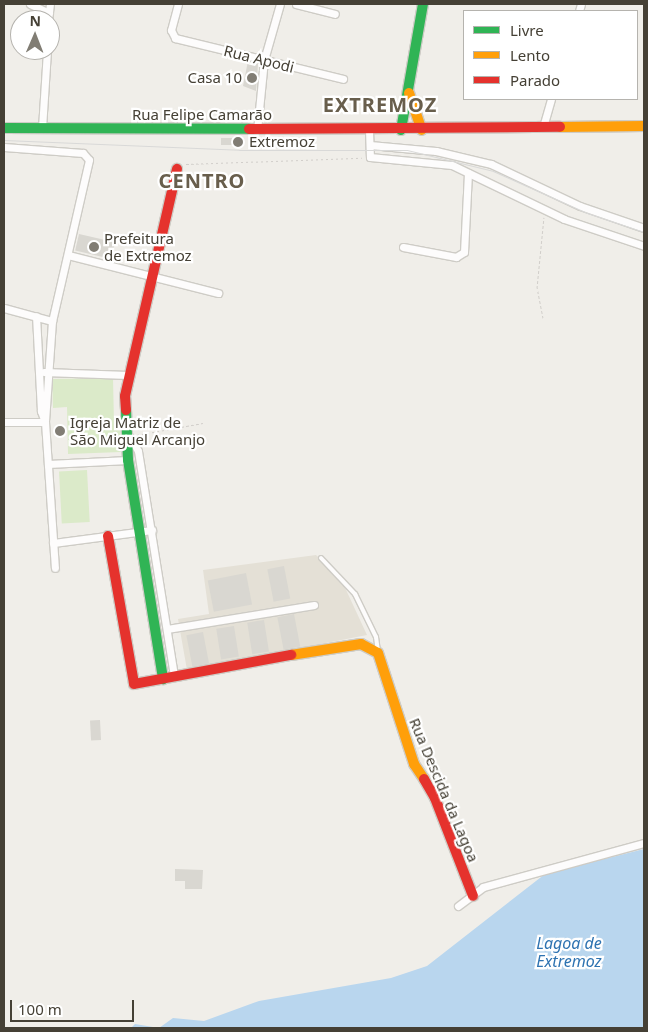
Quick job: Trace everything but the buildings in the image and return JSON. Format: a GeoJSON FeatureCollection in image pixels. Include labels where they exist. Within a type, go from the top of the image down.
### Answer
{"type":"FeatureCollection","features":[{"type":"Feature","properties":{"kind":"street","name":"Rua Apodi"},"geometry":{"type":"LineString","coordinates":[[178,4],[171,30],[175,38],[343,79]]}},
{"type":"Feature","properties":{"kind":"street"},"geometry":{"type":"LineString","coordinates":[[257,130],[264,60],[280,4]]}},
{"type":"Feature","properties":{"kind":"street"},"geometry":{"type":"LineString","coordinates":[[296,4],[335,14]]}},
{"type":"Feature","properties":{"kind":"street"},"geometry":{"type":"LineString","coordinates":[[401,130],[409,93],[423,4]]}},
{"type":"Feature","properties":{"kind":"street"},"geometry":{"type":"LineString","coordinates":[[42,128],[46,60]]}},
{"type":"Feature","properties":{"kind":"street"},"geometry":{"type":"LineString","coordinates":[[409,93],[422,130]]}},
{"type":"Feature","properties":{"kind":"street"},"geometry":{"type":"LineString","coordinates":[[543,126],[552,100]]}},
{"type":"Feature","properties":{"kind":"street","name":"Rua Felipe Camarão"},"geometry":{"type":"LineString","coordinates":[[4,128],[422,130],[543,126],[644,126]]}},
{"type":"Feature","properties":{"kind":"street"},"geometry":{"type":"LineString","coordinates":[[369,130],[370,157],[437,161],[468,173],[584,227],[644,246]]}},
{"type":"Feature","properties":{"kind":"street"},"geometry":{"type":"LineString","coordinates":[[370,145],[436,151],[491,164],[580,206],[644,228]]}},
{"type":"Feature","properties":{"kind":"street"},"geometry":{"type":"LineString","coordinates":[[4,147],[83,154],[89,160],[89,169],[52,321],[45,422],[55,568]]}},
{"type":"Feature","properties":{"kind":"street"},"geometry":{"type":"LineString","coordinates":[[163,679],[128,460],[129,436],[125,409],[128,375],[177,169]]}},
{"type":"Feature","properties":{"kind":"street"},"geometry":{"type":"LineString","coordinates":[[403,247],[456,256],[464,252],[468,173]]}},
{"type":"Feature","properties":{"kind":"street"},"geometry":{"type":"LineString","coordinates":[[68,255],[218,292]]}},
{"type":"Feature","properties":{"kind":"street"},"geometry":{"type":"LineString","coordinates":[[4,308],[52,321]]}},
{"type":"Feature","properties":{"kind":"street"},"geometry":{"type":"LineString","coordinates":[[36,316],[40,411],[45,422]]}},
{"type":"Feature","properties":{"kind":"street"},"geometry":{"type":"LineString","coordinates":[[39,372],[128,375]]}},
{"type":"Feature","properties":{"kind":"street"},"geometry":{"type":"LineString","coordinates":[[4,422],[45,422]]}},
{"type":"Feature","properties":{"kind":"street"},"geometry":{"type":"LineString","coordinates":[[129,436],[138,451],[174,677]]}},
{"type":"Feature","properties":{"kind":"street"},"geometry":{"type":"LineString","coordinates":[[48,464],[128,460]]}},
{"type":"Feature","properties":{"kind":"street"},"geometry":{"type":"LineString","coordinates":[[53,543],[152,530]]}},
{"type":"Feature","properties":{"kind":"street"},"geometry":{"type":"LineString","coordinates":[[108,536],[130,679],[136,685],[347,645],[361,644],[378,653]]}},
{"type":"Feature","properties":{"kind":"street"},"geometry":{"type":"LineString","coordinates":[[167,629],[314,605]]}},
{"type":"Feature","properties":{"kind":"street","name":"Rua Descida da Lagoa"},"geometry":{"type":"LineString","coordinates":[[378,653],[414,764],[435,798],[473,896]]}},
{"type":"Feature","properties":{"kind":"street"},"geometry":{"type":"LineString","coordinates":[[458,906],[483,887],[644,843]]}},
{"type":"Feature","properties":{"kind":"lane"},"geometry":{"type":"LineString","coordinates":[[321,558],[355,594],[376,637],[378,653]]}},
{"type":"Feature","properties":{"kind":"path"},"geometry":{"type":"LineString","coordinates":[[177,169],[182,164],[370,157]]}},
{"type":"Feature","properties":{"kind":"path"},"geometry":{"type":"LineString","coordinates":[[542,318],[537,288],[545,209]]}},
{"type":"Feature","properties":{"kind":"path"},"geometry":{"type":"LineString","coordinates":[[129,436],[203,422]]}},
{"type":"Feature","properties":{"kind":"shaded area"},"geometry":{"type":"Polygon","coordinates":[[[316,555],[341,579],[367,635],[187,670],[178,619],[209,614],[203,570],[316,555]]]}},
{"type":"Feature","properties":{"kind":"green space"},"geometry":{"type":"Polygon","coordinates":[[[113,378],[114,423],[120,423],[121,452],[68,454],[67,407],[53,408],[52,379],[113,378]]]}},
{"type":"Feature","properties":{"kind":"green space"},"geometry":{"type":"Polygon","coordinates":[[[87,470],[90,522],[62,523],[59,471],[87,470]]]}},
{"type":"Feature","properties":{"kind":"water","name":"Lagoa de Extremoz"},"geometry":{"type":"Polygon","coordinates":[[[644,849],[644,1028],[159,1028],[173,1018],[204,1021],[259,1001],[391,978],[427,966],[545,874],[644,849]]]}},
{"type":"Feature","properties":{"kind":"water"},"geometry":{"type":"Polygon","coordinates":[[[135,1024],[159,1028],[131,1028],[135,1024]]]}},
{"type":"Feature","properties":{"kind":"tram line"},"geometry":{"type":"LineString","coordinates":[[4,140],[239,150],[407,150],[493,171],[587,213],[644,232]]}},
{"type":"Feature","properties":{"kind":"traffic: fast"},"geometry":{"type":"LineString","coordinates":[[401,130],[423,4]]}},
{"type":"Feature","properties":{"kind":"traffic: fast"},"geometry":{"type":"LineString","coordinates":[[4,128],[249,129]]}},
{"type":"Feature","properties":{"kind":"traffic: fast"},"geometry":{"type":"LineString","coordinates":[[126,410],[128,460],[163,679]]}},
{"type":"Feature","properties":{"kind":"traffic: slow"},"geometry":{"type":"LineString","coordinates":[[409,93],[422,130]]}},
{"type":"Feature","properties":{"kind":"traffic: slow"},"geometry":{"type":"LineString","coordinates":[[560,127],[644,126]]}},
{"type":"Feature","properties":{"kind":"traffic: slow"},"geometry":{"type":"LineString","coordinates":[[291,655],[361,644],[378,653],[414,764],[424,779]]}},
{"type":"Feature","properties":{"kind":"traffic: jam"},"geometry":{"type":"LineString","coordinates":[[249,129],[560,127]]}},
{"type":"Feature","properties":{"kind":"traffic: jam"},"geometry":{"type":"LineString","coordinates":[[126,410],[125,396],[177,169]]}},
{"type":"Feature","properties":{"kind":"traffic: jam"},"geometry":{"type":"LineString","coordinates":[[108,536],[134,684],[291,655]]}},
{"type":"Feature","properties":{"kind":"traffic: jam"},"geometry":{"type":"LineString","coordinates":[[424,779],[435,798],[473,896]]}},
{"type":"Feature","properties":{"kind":"place","name":"Casa 10"},"geometry":{"type":"Point","coordinates":[252,78]}},
{"type":"Feature","properties":{"kind":"place","name":"Extremoz"},"geometry":{"type":"Point","coordinates":[238,142]}},
{"type":"Feature","properties":{"kind":"place","name":"Prefeitura de Extremoz"},"geometry":{"type":"Point","coordinates":[94,247]}},
{"type":"Feature","properties":{"kind":"place","name":"Igreja Matriz de São Miguel Arcanjo"},"geometry":{"type":"Point","coordinates":[60,431]}},
{"type":"Feature","properties":{"kind":"district","name":"EXTREMOZ"},"geometry":{"type":"Point","coordinates":[380,104]}},
{"type":"Feature","properties":{"kind":"district","name":"CENTRO"},"geometry":{"type":"Point","coordinates":[202,180]}}]}
